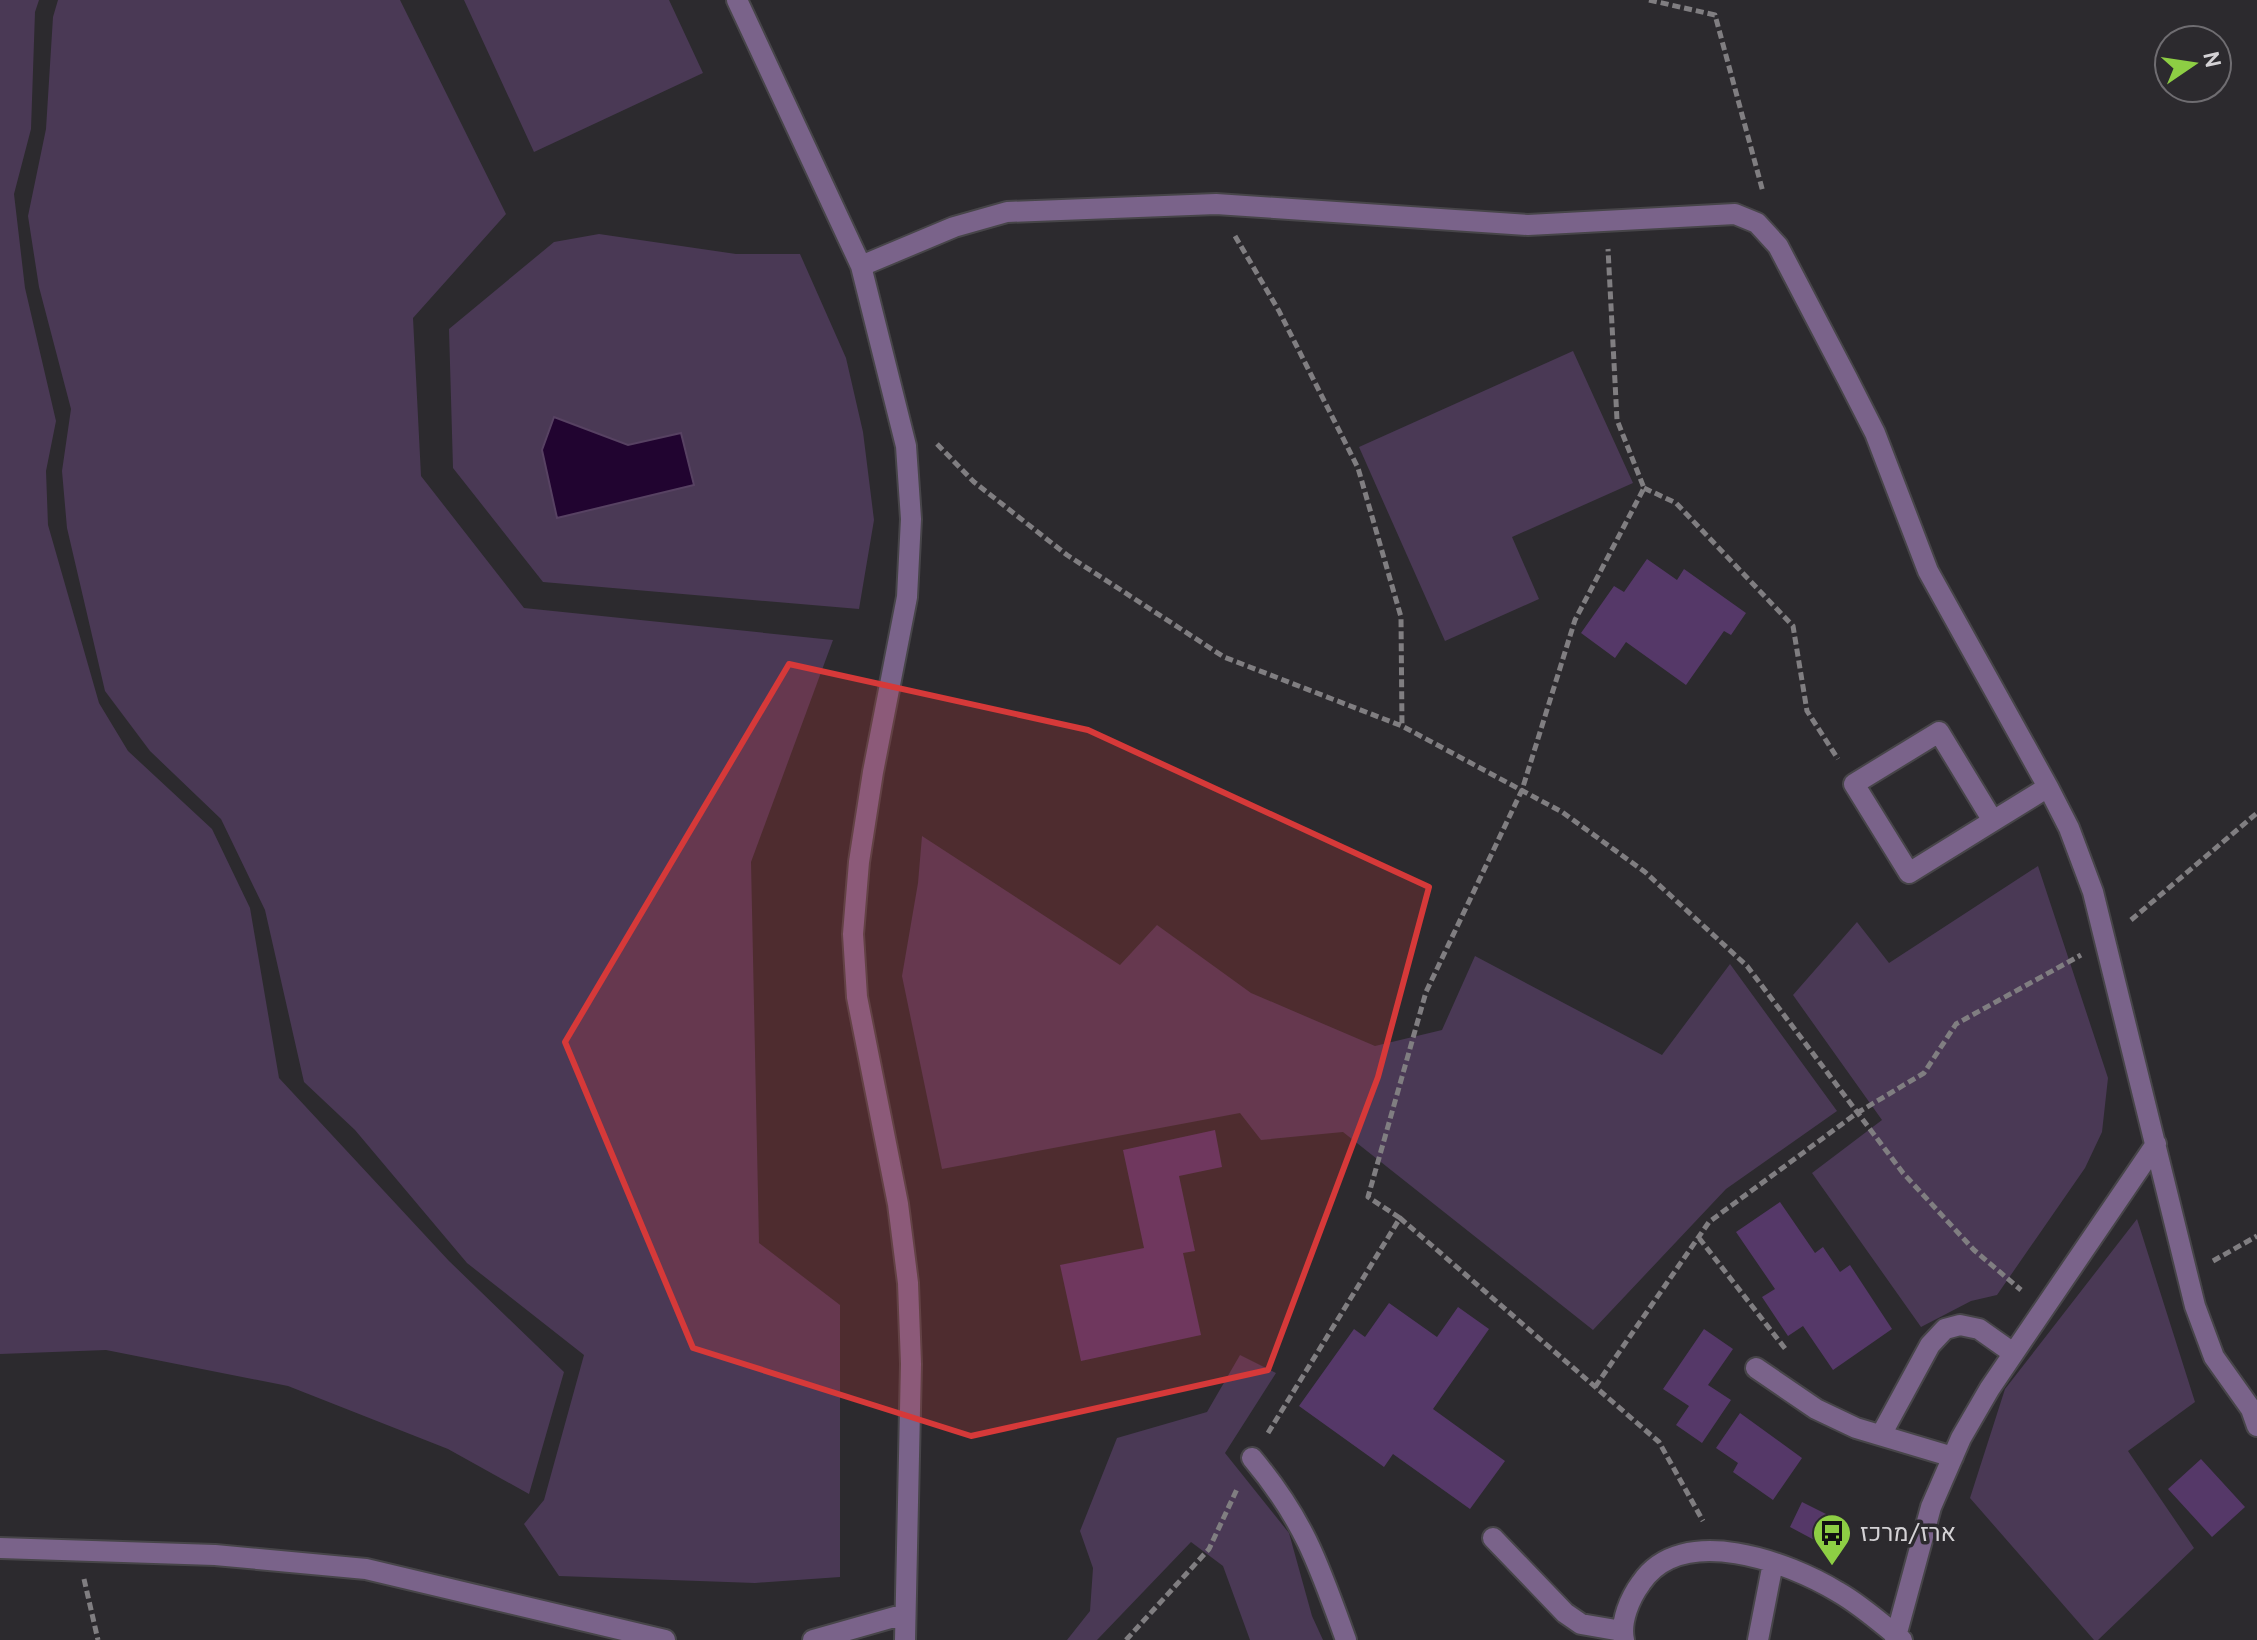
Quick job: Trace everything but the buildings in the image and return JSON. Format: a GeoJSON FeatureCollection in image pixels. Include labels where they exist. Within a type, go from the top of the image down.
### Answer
{"type":"FeatureCollection","features":[{"type":"Feature","properties":{"kind":"street"},"geometry":{"type":"LineString","coordinates":[[737,0],[861,266],[906,446],[911,519],[907,597],[871,787],[853,934],[857,997],[898,1204],[908,1283],[911,1364],[905,1640]]}},
{"type":"Feature","properties":{"kind":"street"},"geometry":{"type":"LineString","coordinates":[[861,266],[954,227],[1007,212],[1216,204],[1528,225],[1735,214],[1757,223],[1778,246],[1875,433],[1928,571],[2069,828],[2093,892],[2187,1276],[2214,1357],[2257,1426]]}},
{"type":"Feature","properties":{"kind":"street"},"geometry":{"type":"LineString","coordinates":[[1993,821],[1939,732],[1854,784],[1909,873],[2048,787]]}},
{"type":"Feature","properties":{"kind":"street"},"geometry":{"type":"LineString","coordinates":[[1493,1538],[1565,1613],[1581,1624],[1623,1635],[1632,1597],[1648,1572],[1678,1554],[1720,1552],[1753,1556],[1840,1593],[1898,1638],[1931,1507],[1953,1457],[1990,1388],[2156,1144]]}},
{"type":"Feature","properties":{"kind":"street"},"geometry":{"type":"LineString","coordinates":[[1881,1435],[1930,1345],[1945,1329],[1960,1325],[1979,1329],[2013,1353]]}},
{"type":"Feature","properties":{"kind":"street"},"geometry":{"type":"LineString","coordinates":[[1756,1368],[1816,1409],[1881,1435],[1953,1457]]}},
{"type":"Feature","properties":{"kind":"street"},"geometry":{"type":"LineString","coordinates":[[2234,1385],[2257,1398]]}},
{"type":"Feature","properties":{"kind":"street"},"geometry":{"type":"LineString","coordinates":[[1252,1458],[1281,1493],[1311,1544],[1346,1640]]}},
{"type":"Feature","properties":{"kind":"street"},"geometry":{"type":"LineString","coordinates":[[0,1548],[215,1555],[366,1569],[665,1640]]}},
{"type":"Feature","properties":{"kind":"street"},"geometry":{"type":"LineString","coordinates":[[1758,1640],[1773,1563]]}},
{"type":"Feature","properties":{"kind":"street"},"geometry":{"type":"LineString","coordinates":[[813,1640],[905,1614]]}},
{"type":"Feature","properties":{"kind":"path"},"geometry":{"type":"LineString","coordinates":[[1649,0],[1715,15],[1778,246]]}},
{"type":"Feature","properties":{"kind":"path"},"geometry":{"type":"LineString","coordinates":[[1216,204],[1279,311],[1358,468],[1401,617],[1402,726]]}},
{"type":"Feature","properties":{"kind":"path"},"geometry":{"type":"LineString","coordinates":[[1607,222],[1617,420],[1644,488],[1676,503],[1793,626],[1807,711],[1854,784]]}},
{"type":"Feature","properties":{"kind":"path"},"geometry":{"type":"LineString","coordinates":[[897,403],[974,482],[1067,555],[1211,649],[1224,657],[1402,726],[1562,812],[1645,872],[1747,966],[1903,1173],[1974,1250],[2043,1309]]}},
{"type":"Feature","properties":{"kind":"path"},"geometry":{"type":"LineString","coordinates":[[1644,488],[1575,620],[1522,790],[1426,992],[1368,1197],[1400,1218],[1659,1442],[1720,1552]]}},
{"type":"Feature","properties":{"kind":"path"},"geometry":{"type":"LineString","coordinates":[[1595,1387],[1709,1222],[1857,1113],[1924,1073],[1956,1024],[2105,941],[2257,813]]}},
{"type":"Feature","properties":{"kind":"path"},"geometry":{"type":"LineString","coordinates":[[1126,1640],[1209,1549],[1252,1458],[1400,1218]]}},
{"type":"Feature","properties":{"kind":"path"},"geometry":{"type":"LineString","coordinates":[[2187,1276],[2257,1236]]}},
{"type":"Feature","properties":{"kind":"path"},"geometry":{"type":"LineString","coordinates":[[1699,1238],[1795,1359]]}},
{"type":"Feature","properties":{"kind":"path"},"geometry":{"type":"LineString","coordinates":[[77,1550],[98,1640]]}},
{"type":"Feature","properties":{"kind":"highlighted area"},"geometry":{"type":"Polygon","coordinates":[[[789,664],[1088,730],[1429,887],[1378,1077],[1268,1370],[971,1436],[693,1348],[565,1042],[789,664]]]}},
{"type":"Feature","properties":{"kind":"shaded area"},"geometry":{"type":"Polygon","coordinates":[[[0,0],[39,0],[35,12],[31,129],[14,194],[25,288],[56,421],[46,471],[48,525],[99,703],[128,751],[212,829],[250,908],[279,1078],[449,1261],[564,1372],[529,1494],[448,1449],[288,1386],[106,1350],[0,1354],[0,0]]]}},
{"type":"Feature","properties":{"kind":"shaded area"},"geometry":{"type":"Polygon","coordinates":[[[58,0],[400,0],[506,214],[413,318],[421,476],[524,608],[833,640],[751,862],[759,1243],[840,1305],[840,1577],[755,1583],[559,1576],[524,1524],[544,1500],[584,1355],[467,1263],[355,1130],[304,1082],[265,910],[221,819],[150,751],[105,691],[67,528],[62,471],[71,409],[39,287],[28,216],[46,129],[53,17],[58,0]]]}},
{"type":"Feature","properties":{"kind":"shaded area"},"geometry":{"type":"Polygon","coordinates":[[[464,0],[669,0],[703,73],[534,152],[464,0]]]}},
{"type":"Feature","properties":{"kind":"shaded area"},"geometry":{"type":"Polygon","coordinates":[[[599,234],[736,254],[800,254],[846,358],[863,432],[874,520],[859,609],[543,582],[453,468],[449,329],[554,242],[599,234]]]}},
{"type":"Feature","properties":{"kind":"shaded area"},"geometry":{"type":"Polygon","coordinates":[[[1573,351],[1633,483],[1512,537],[1539,599],[1445,641],[1359,447],[1573,351]]]}},
{"type":"Feature","properties":{"kind":"shaded area"},"geometry":{"type":"Polygon","coordinates":[[[554,417],[628,445],[681,433],[694,485],[557,518],[542,450],[554,417]]]}},
{"type":"Feature","properties":{"kind":"shaded area"},"geometry":{"type":"Polygon","coordinates":[[[922,836],[1120,965],[1157,925],[1251,993],[1375,1046],[1442,1030],[1475,956],[1662,1055],[1730,964],[1837,1111],[1726,1189],[1593,1330],[1343,1132],[1261,1140],[1240,1113],[942,1169],[902,976],[918,883],[922,836]]]}},
{"type":"Feature","properties":{"kind":"shaded area"},"geometry":{"type":"Polygon","coordinates":[[[2038,866],[2108,1078],[2102,1132],[2085,1168],[1997,1295],[1971,1301],[1921,1327],[1812,1173],[1882,1120],[1793,995],[1857,922],[1889,963],[2038,866]]]}},
{"type":"Feature","properties":{"kind":"shaded area"},"geometry":{"type":"Polygon","coordinates":[[[2137,1219],[2195,1402],[2128,1451],[2194,1548],[2098,1640],[2094,1640],[1970,1498],[2005,1389],[2137,1219]]]}},
{"type":"Feature","properties":{"kind":"shaded area"},"geometry":{"type":"Polygon","coordinates":[[[1240,1355],[1276,1373],[1225,1453],[1289,1533],[1312,1616],[1323,1640],[1250,1640],[1223,1566],[1191,1542],[1097,1640],[1067,1640],[1090,1611],[1093,1568],[1080,1531],[1117,1438],[1207,1412],[1240,1355]]]}},
{"type":"Feature","properties":{"kind":"place","name":"ארז/מרכז"},"geometry":{"type":"Point","coordinates":[1832,1567]}}]}
